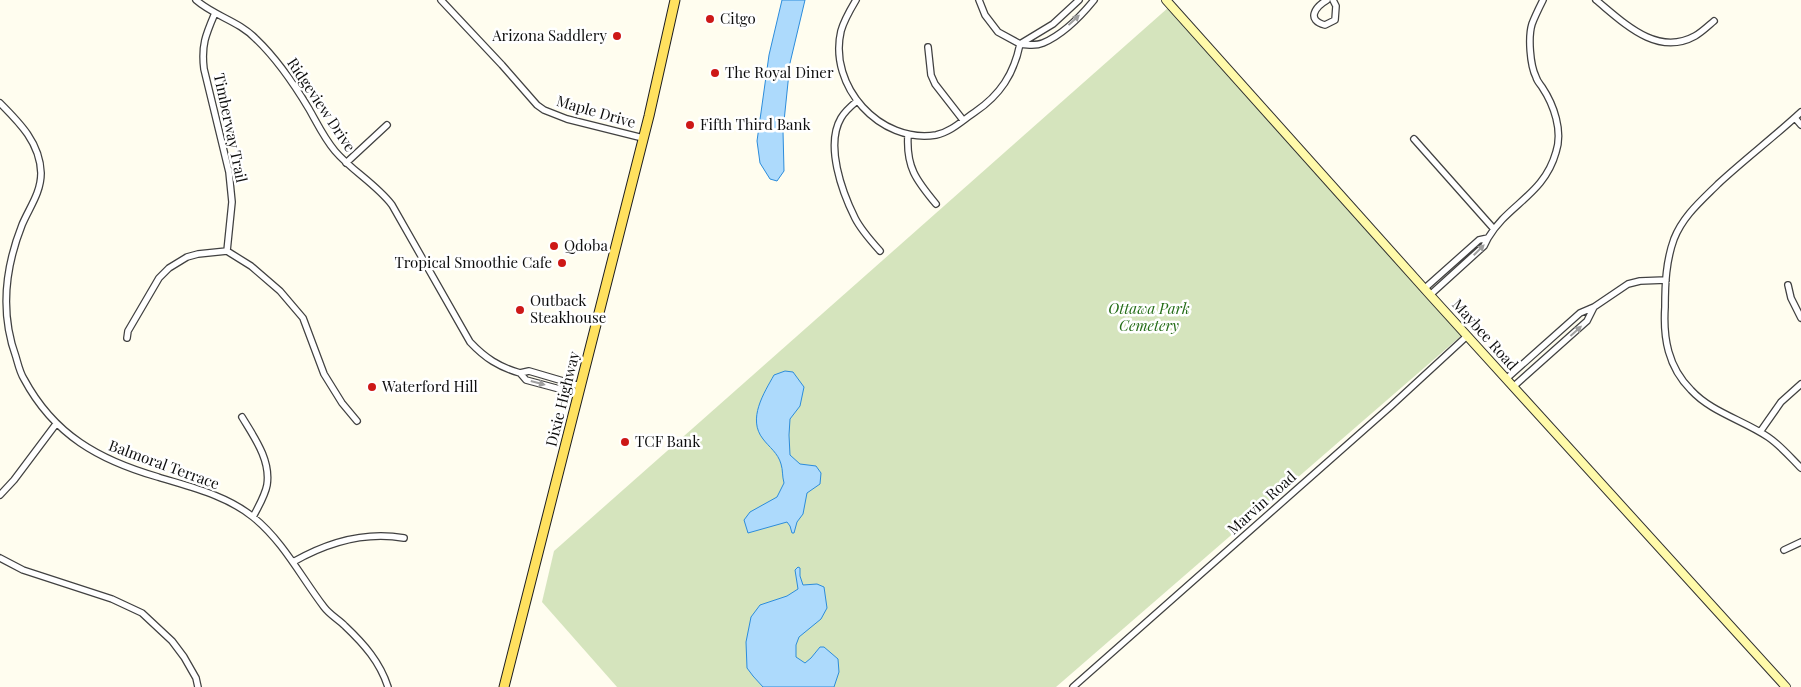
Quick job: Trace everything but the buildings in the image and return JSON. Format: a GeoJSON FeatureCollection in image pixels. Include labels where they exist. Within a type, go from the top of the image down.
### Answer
{"type":"FeatureCollection","features":[{"type":"Feature","properties":{"kind":"main road","name":"Dixie Highway"},"geometry":{"type":"LineString","coordinates":[[504,687],[643,138],[675,0]]}},
{"type":"Feature","properties":{"kind":"main road","name":"Maybee Road"},"geometry":{"type":"LineString","coordinates":[[1166,0],[1427,292],[1786,687]]}},
{"type":"Feature","properties":{"kind":"street","name":"Ridgeview Drive"},"geometry":{"type":"LineString","coordinates":[[196,0],[242,27],[256,38],[305,102],[327,140],[346,163],[382,193],[392,205],[470,342],[478,352],[498,366],[520,373],[529,371],[579,390]]}},
{"type":"Feature","properties":{"kind":"street","name":"Maple Drive"},"geometry":{"type":"LineString","coordinates":[[441,0],[502,65],[536,105],[567,119],[643,138]]}},
{"type":"Feature","properties":{"kind":"street"},"geometry":{"type":"LineString","coordinates":[[856,0],[846,17],[841,32],[840,59],[844,79],[857,101],[874,118],[908,135],[945,132],[985,105],[1006,82],[1018,56],[1020,44],[1053,24],[1079,0]]}},
{"type":"Feature","properties":{"kind":"street"},"geometry":{"type":"LineString","coordinates":[[979,0],[985,15],[998,32],[1020,44],[1032,46],[1043,44],[1060,33],[1094,0]]}},
{"type":"Feature","properties":{"kind":"street"},"geometry":{"type":"LineString","coordinates":[[1327,0],[1317,6],[1315,12],[1315,18],[1320,24],[1325,25],[1335,20],[1336,6],[1333,0]]}},
{"type":"Feature","properties":{"kind":"street"},"geometry":{"type":"LineString","coordinates":[[1427,292],[1484,246],[1493,228],[1541,184],[1557,152],[1558,126],[1552,106],[1536,78],[1531,61],[1531,27],[1543,0]]}},
{"type":"Feature","properties":{"kind":"street"},"geometry":{"type":"LineString","coordinates":[[1596,0],[1633,30],[1652,40],[1668,43],[1685,40],[1697,35],[1714,21]]}},
{"type":"Feature","properties":{"kind":"street","name":"Timberway Trail"},"geometry":{"type":"LineString","coordinates":[[215,12],[203,41],[202,54],[229,172],[232,202],[227,251]]}},
{"type":"Feature","properties":{"kind":"street"},"geometry":{"type":"LineString","coordinates":[[1053,24],[1060,33]]}},
{"type":"Feature","properties":{"kind":"street"},"geometry":{"type":"LineString","coordinates":[[928,47],[931,75],[935,84],[963,120]]}},
{"type":"Feature","properties":{"kind":"street"},"geometry":{"type":"LineString","coordinates":[[857,101],[840,118],[834,142],[838,170],[855,218],[864,234],[880,252]]}},
{"type":"Feature","properties":{"kind":"street","name":"Balmoral Terrace"},"geometry":{"type":"LineString","coordinates":[[0,103],[28,133],[34,144],[41,171],[40,186],[16,241],[8,273],[6,309],[10,337],[23,377],[37,402],[56,424],[96,454],[125,467],[208,492],[253,517],[271,534],[325,608],[372,655],[383,673],[388,687]]}},
{"type":"Feature","properties":{"kind":"street"},"geometry":{"type":"LineString","coordinates":[[1801,112],[1692,209],[1674,239],[1669,257],[1664,325],[1670,359],[1678,376],[1703,402],[1760,432],[1777,444],[1801,468]]}},
{"type":"Feature","properties":{"kind":"street"},"geometry":{"type":"LineString","coordinates":[[1795,118],[1801,125]]}},
{"type":"Feature","properties":{"kind":"street"},"geometry":{"type":"LineString","coordinates":[[346,163],[387,125]]}},
{"type":"Feature","properties":{"kind":"street"},"geometry":{"type":"LineString","coordinates":[[908,135],[909,160],[912,170],[917,181],[936,204]]}},
{"type":"Feature","properties":{"kind":"street"},"geometry":{"type":"LineString","coordinates":[[1414,139],[1493,228]]}},
{"type":"Feature","properties":{"kind":"street"},"geometry":{"type":"LineString","coordinates":[[1427,292],[1479,240],[1488,238]]}},
{"type":"Feature","properties":{"kind":"street"},"geometry":{"type":"LineString","coordinates":[[127,338],[128,331],[159,278],[169,268],[187,257],[227,251],[243,261],[280,291],[303,318],[324,374],[342,403],[357,421]]}},
{"type":"Feature","properties":{"kind":"street"},"geometry":{"type":"LineString","coordinates":[[1459,258],[1464,264]]}},
{"type":"Feature","properties":{"kind":"street"},"geometry":{"type":"LineString","coordinates":[[1506,379],[1580,313],[1594,307],[1628,284],[1640,281],[1666,280]]}},
{"type":"Feature","properties":{"kind":"street"},"geometry":{"type":"LineString","coordinates":[[1788,285],[1791,298],[1801,318]]}},
{"type":"Feature","properties":{"kind":"street"},"geometry":{"type":"LineString","coordinates":[[1513,387],[1587,321],[1594,307]]}},
{"type":"Feature","properties":{"kind":"street","name":"Marvin Road"},"geometry":{"type":"LineString","coordinates":[[1072,687],[1391,406],[1467,336]]}},
{"type":"Feature","properties":{"kind":"street"},"geometry":{"type":"LineString","coordinates":[[1553,337],[1560,345]]}},
{"type":"Feature","properties":{"kind":"street"},"geometry":{"type":"LineString","coordinates":[[1760,432],[1781,402],[1801,384]]}},
{"type":"Feature","properties":{"kind":"street"},"geometry":{"type":"LineString","coordinates":[[242,417],[268,468],[265,493],[253,517]]}},
{"type":"Feature","properties":{"kind":"street"},"geometry":{"type":"LineString","coordinates":[[0,495],[14,480],[56,424]]}},
{"type":"Feature","properties":{"kind":"street"},"geometry":{"type":"LineString","coordinates":[[293,562],[327,544],[351,538],[388,536],[404,538]]}},
{"type":"Feature","properties":{"kind":"street"},"geometry":{"type":"LineString","coordinates":[[1784,550],[1801,542]]}},
{"type":"Feature","properties":{"kind":"street"},"geometry":{"type":"LineString","coordinates":[[0,558],[23,570],[112,599],[142,613],[161,629],[176,646],[196,678],[198,687]]}},
{"type":"Feature","properties":{"kind":"green space","name":"Ottawa Park Cemetery"},"geometry":{"type":"Polygon","coordinates":[[[1169,7],[1462,335],[1056,687],[617,687],[542,602],[554,551],[1169,7]]]}},
{"type":"Feature","properties":{"kind":"water"},"geometry":{"type":"Polygon","coordinates":[[[782,0],[805,0],[790,63],[783,131],[784,171],[777,181],[770,179],[760,163],[757,141],[769,55],[782,0]]]}},
{"type":"Feature","properties":{"kind":"water"},"geometry":{"type":"Polygon","coordinates":[[[785,371],[793,372],[804,387],[800,406],[790,419],[790,455],[800,464],[816,466],[821,473],[820,484],[807,493],[803,514],[797,522],[794,533],[792,533],[787,522],[748,533],[744,520],[750,512],[777,497],[784,483],[780,460],[758,431],[757,415],[762,398],[774,375],[785,371]]]}},
{"type":"Feature","properties":{"kind":"water"},"geometry":{"type":"Polygon","coordinates":[[[798,567],[800,568],[803,585],[817,584],[824,587],[827,608],[821,619],[799,637],[796,645],[796,657],[805,663],[820,647],[824,647],[838,659],[839,672],[834,687],[763,687],[747,668],[746,642],[751,617],[760,605],[787,596],[798,589],[795,570],[798,567]]]}},
{"type":"Feature","properties":{"kind":"place","name":"Citgo"},"geometry":{"type":"Point","coordinates":[710,19]}},
{"type":"Feature","properties":{"kind":"place","name":"Arizona Saddlery"},"geometry":{"type":"Point","coordinates":[617,36]}},
{"type":"Feature","properties":{"kind":"place","name":"The Royal Diner"},"geometry":{"type":"Point","coordinates":[715,73]}},
{"type":"Feature","properties":{"kind":"place","name":"Fifth Third Bank"},"geometry":{"type":"Point","coordinates":[690,125]}},
{"type":"Feature","properties":{"kind":"place","name":"Qdoba"},"geometry":{"type":"Point","coordinates":[554,246]}},
{"type":"Feature","properties":{"kind":"place","name":"Tropical Smoothie Cafe"},"geometry":{"type":"Point","coordinates":[562,263]}},
{"type":"Feature","properties":{"kind":"place","name":"Outback Steakhouse"},"geometry":{"type":"Point","coordinates":[520,310]}},
{"type":"Feature","properties":{"kind":"place","name":"Waterford Hill"},"geometry":{"type":"Point","coordinates":[372,387]}},
{"type":"Feature","properties":{"kind":"place","name":"TCF Bank"},"geometry":{"type":"Point","coordinates":[625,442]}}]}
